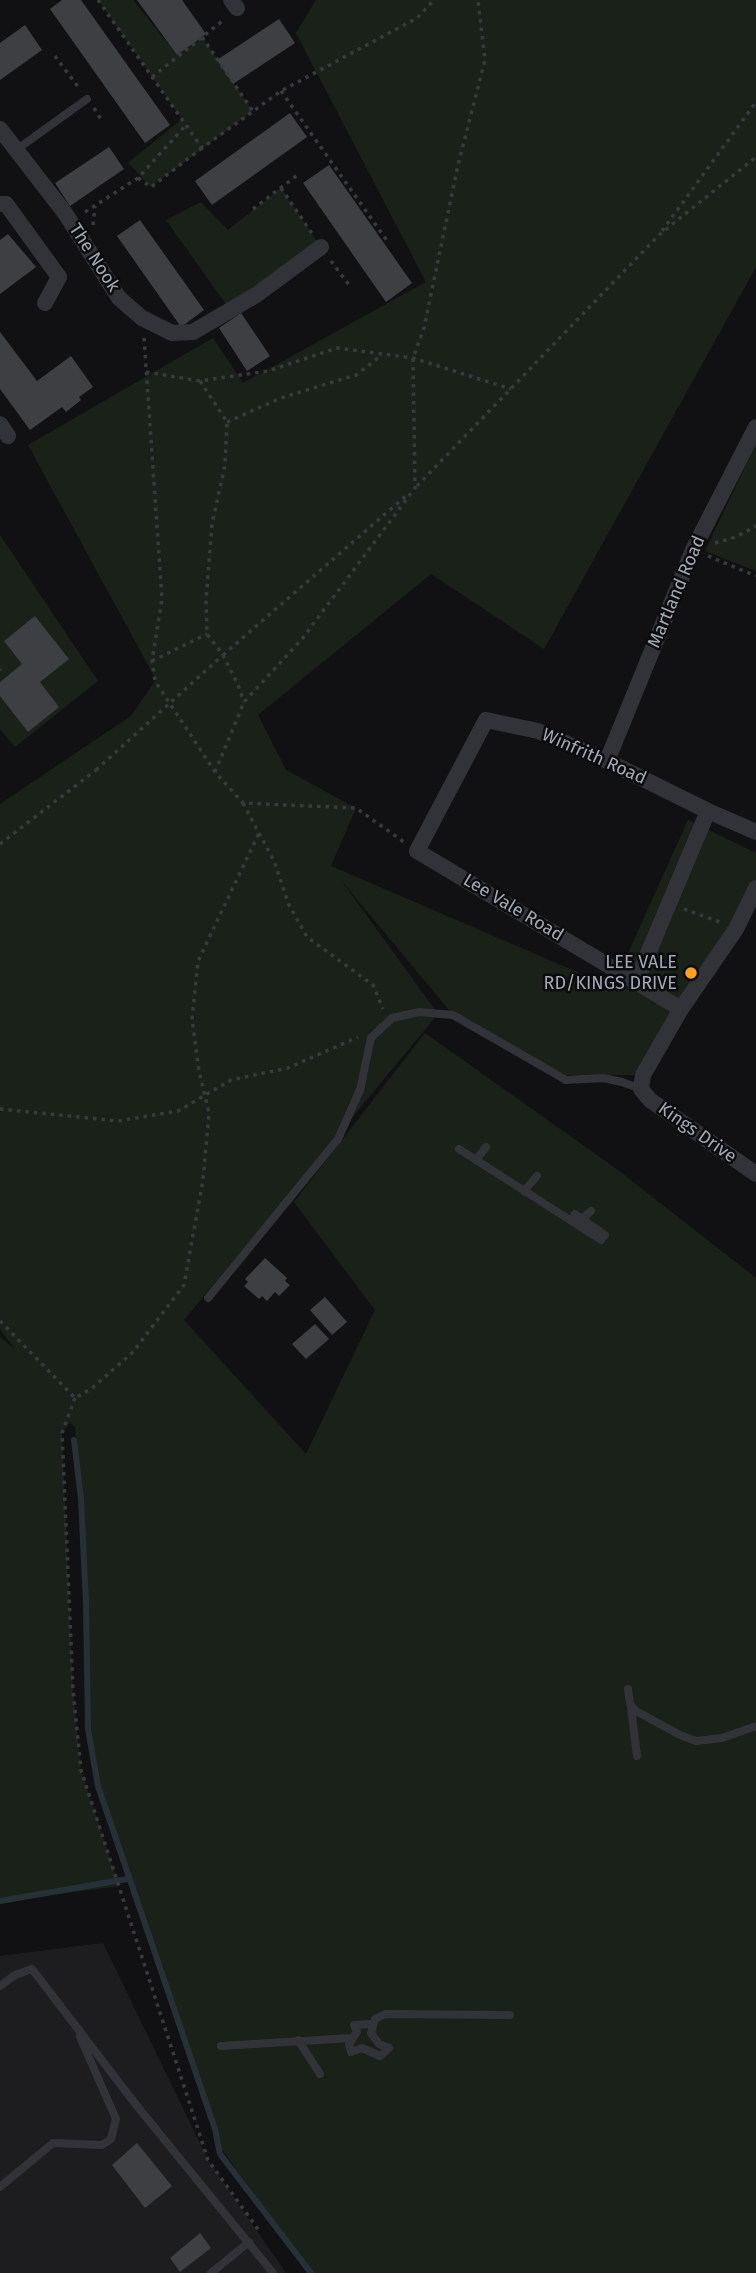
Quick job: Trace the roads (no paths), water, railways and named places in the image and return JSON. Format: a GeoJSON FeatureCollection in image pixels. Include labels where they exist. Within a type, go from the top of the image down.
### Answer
{"type":"FeatureCollection","features":[{"type":"Feature","properties":{"kind":"street","name":"The Nook"},"geometry":{"type":"LineString","coordinates":[[0,129],[70,222],[119,298],[142,318],[172,333],[193,332],[257,295],[321,247]]}},
{"type":"Feature","properties":{"kind":"street"},"geometry":{"type":"LineString","coordinates":[[2,206],[59,277],[45,303]]}},
{"type":"Feature","properties":{"kind":"street","name":"Martland Road"},"geometry":{"type":"LineString","coordinates":[[607,761],[693,550],[756,427]]}},
{"type":"Feature","properties":{"kind":"street","name":"Winfrith Road"},"geometry":{"type":"LineString","coordinates":[[417,851],[486,720],[538,731],[756,832]]}},
{"type":"Feature","properties":{"kind":"street"},"geometry":{"type":"LineString","coordinates":[[636,982],[708,811]]}},
{"type":"Feature","properties":{"kind":"street","name":"Lee Vale Road"},"geometry":{"type":"LineString","coordinates":[[417,851],[681,1009]]}},
{"type":"Feature","properties":{"kind":"street"},"geometry":{"type":"LineString","coordinates":[[641,1090],[643,1075],[681,1009],[745,923],[756,888]]}},
{"type":"Feature","properties":{"kind":"street","name":"Kings Drive"},"geometry":{"type":"LineString","coordinates":[[641,1090],[650,1100],[756,1174]]}},
{"type":"Feature","properties":{"kind":"lane"},"geometry":{"type":"LineString","coordinates":[[16,150],[87,99]]}},
{"type":"Feature","properties":{"kind":"lane"},"geometry":{"type":"LineString","coordinates":[[208,1298],[338,1139],[360,1090],[370,1038],[388,1021],[419,1012],[453,1015],[566,1080],[603,1078],[641,1090]]}},
{"type":"Feature","properties":{"kind":"lane"},"geometry":{"type":"LineString","coordinates":[[476,1160],[486,1147]]}},
{"type":"Feature","properties":{"kind":"lane"},"geometry":{"type":"LineString","coordinates":[[459,1149],[601,1240],[606,1235],[575,1214],[570,1220]]}},
{"type":"Feature","properties":{"kind":"lane"},"geometry":{"type":"LineString","coordinates":[[524,1191],[537,1176]]}},
{"type":"Feature","properties":{"kind":"lane"},"geometry":{"type":"LineString","coordinates":[[582,1219],[592,1211]]}},
{"type":"Feature","properties":{"kind":"lane"},"geometry":{"type":"LineString","coordinates":[[628,1689],[637,1756]]}},
{"type":"Feature","properties":{"kind":"lane"},"geometry":{"type":"LineString","coordinates":[[630,1704],[644,1716],[696,1741],[722,1738],[756,1727]]}},
{"type":"Feature","properties":{"kind":"lane"},"geometry":{"type":"LineString","coordinates":[[0,1986],[15,1975],[32,1969],[273,2273]]}},
{"type":"Feature","properties":{"kind":"lane"},"geometry":{"type":"LineString","coordinates":[[372,2024],[354,2025],[357,2032],[349,2044],[352,2052],[362,2048],[380,2056],[389,2048],[374,2039],[371,2033],[375,2019],[385,2014],[510,2015]]}},
{"type":"Feature","properties":{"kind":"lane"},"geometry":{"type":"LineString","coordinates":[[0,2187],[53,2143],[102,2145],[111,2138],[116,2119],[75,2026]]}},
{"type":"Feature","properties":{"kind":"lane"},"geometry":{"type":"LineString","coordinates":[[221,2046],[351,2038]]}},
{"type":"Feature","properties":{"kind":"lane"},"geometry":{"type":"LineString","coordinates":[[298,2040],[320,2074]]}},
{"type":"Feature","properties":{"kind":"lane"},"geometry":{"type":"LineString","coordinates":[[211,2273],[248,2242]]}},
{"type":"Feature","properties":{"kind":"waterway"},"geometry":{"type":"LineString","coordinates":[[74,1440],[81,1498],[88,1729],[98,1786],[215,2129],[220,2154],[311,2273]]}},
{"type":"Feature","properties":{"kind":"waterway"},"geometry":{"type":"LineString","coordinates":[[0,1901],[127,1879]]}},
{"type":"Feature","properties":{"kind":"place","name":"LEE VALE RD/KINGS DRIVE"},"geometry":{"type":"Point","coordinates":[691,973]}}]}
